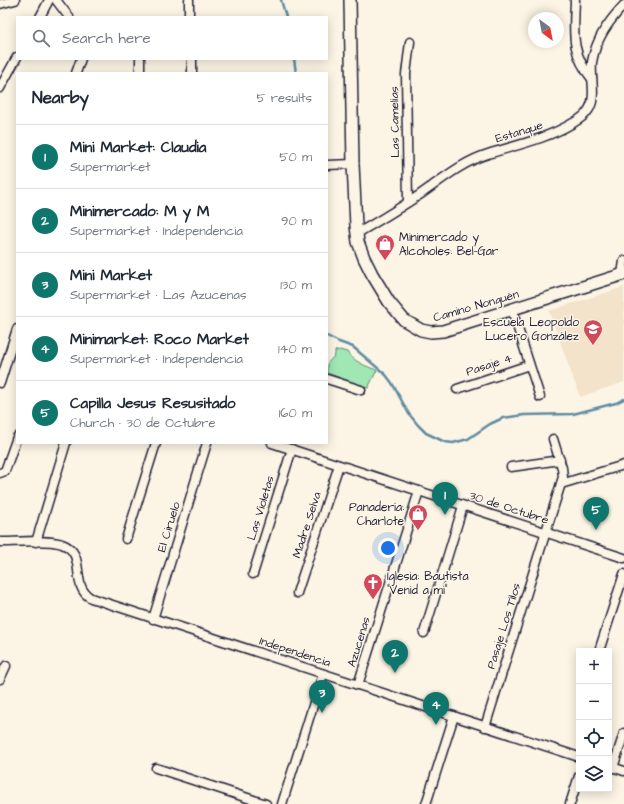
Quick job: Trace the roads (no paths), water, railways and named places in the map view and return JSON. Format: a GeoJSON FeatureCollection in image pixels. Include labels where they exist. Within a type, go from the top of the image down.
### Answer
{"type":"FeatureCollection","features":[{"type":"Feature","properties":{"kind":"main road","name":"Camino Nonguén"},"geometry":{"type":"LineString","coordinates":[[350,0],[353,164],[356,234],[366,263],[383,294],[400,316],[416,328],[431,332],[443,331],[623,274]]}},
{"type":"Feature","properties":{"kind":"street"},"geometry":{"type":"LineString","coordinates":[[0,4],[15,0]]}},
{"type":"Feature","properties":{"kind":"street"},"geometry":{"type":"LineString","coordinates":[[41,16],[49,0]]}},
{"type":"Feature","properties":{"kind":"street"},"geometry":{"type":"LineString","coordinates":[[56,0],[68,16]]}},
{"type":"Feature","properties":{"kind":"street"},"geometry":{"type":"LineString","coordinates":[[188,0],[190,16]]}},
{"type":"Feature","properties":{"kind":"street"},"geometry":{"type":"LineString","coordinates":[[575,0],[575,44],[579,60],[592,79]]}},
{"type":"Feature","properties":{"kind":"street","name":"Estanque"},"geometry":{"type":"LineString","coordinates":[[356,234],[474,159],[545,137],[563,129],[588,112],[592,102],[592,62],[600,37],[609,22],[624,5]]}},
{"type":"Feature","properties":{"kind":"street","name":"Las Camelias"},"geometry":{"type":"LineString","coordinates":[[408,202],[406,74],[410,42]]}},
{"type":"Feature","properties":{"kind":"street"},"geometry":{"type":"LineString","coordinates":[[0,88],[16,59]]}},
{"type":"Feature","properties":{"kind":"street"},"geometry":{"type":"LineString","coordinates":[[76,72],[81,60]]}},
{"type":"Feature","properties":{"kind":"street"},"geometry":{"type":"LineString","coordinates":[[140,60],[140,72]]}},
{"type":"Feature","properties":{"kind":"street"},"geometry":{"type":"LineString","coordinates":[[192,60],[192,72]]}},
{"type":"Feature","properties":{"kind":"street"},"geometry":{"type":"LineString","coordinates":[[328,165],[353,164]]}},
{"type":"Feature","properties":{"kind":"street"},"geometry":{"type":"LineString","coordinates":[[623,274],[624,261]]}},
{"type":"Feature","properties":{"kind":"street"},"geometry":{"type":"LineString","coordinates":[[512,310],[540,397]]}},
{"type":"Feature","properties":{"kind":"street"},"geometry":{"type":"LineString","coordinates":[[0,382],[16,332]]}},
{"type":"Feature","properties":{"kind":"street","name":"Pasaje 4"},"geometry":{"type":"LineString","coordinates":[[457,389],[529,365]]}},
{"type":"Feature","properties":{"kind":"street"},"geometry":{"type":"LineString","coordinates":[[328,379],[361,390]]}},
{"type":"Feature","properties":{"kind":"street","name":"Pasaje Los Tilos"},"geometry":{"type":"LineString","coordinates":[[485,727],[561,484],[563,473],[553,439]]}},
{"type":"Feature","properties":{"kind":"street"},"geometry":{"type":"LineString","coordinates":[[0,473],[5,470],[16,440]]}},
{"type":"Feature","properties":{"kind":"street"},"geometry":{"type":"LineString","coordinates":[[0,542],[36,542],[66,444]]}},
{"type":"Feature","properties":{"kind":"street"},"geometry":{"type":"LineString","coordinates":[[126,539],[156,444]]}},
{"type":"Feature","properties":{"kind":"street","name":"El Ciruelo"},"geometry":{"type":"LineString","coordinates":[[153,619],[207,444]]}},
{"type":"Feature","properties":{"kind":"street","name":"30 de Octubre"},"geometry":{"type":"LineString","coordinates":[[275,444],[624,558]]}},
{"type":"Feature","properties":{"kind":"street","name":"Las Violetas"},"geometry":{"type":"LineString","coordinates":[[253,574],[292,449]]}},
{"type":"Feature","properties":{"kind":"street"},"geometry":{"type":"LineString","coordinates":[[511,467],[560,460]]}},
{"type":"Feature","properties":{"kind":"street","name":"Madre Selva"},"geometry":{"type":"LineString","coordinates":[[297,593],[339,465]]}},
{"type":"Feature","properties":{"kind":"street"},"geometry":{"type":"LineString","coordinates":[[561,484],[624,465]]}},
{"type":"Feature","properties":{"kind":"street","name":"Azucenas"},"geometry":{"type":"LineString","coordinates":[[358,685],[419,491]]}},
{"type":"Feature","properties":{"kind":"street"},"geometry":{"type":"LineString","coordinates":[[424,633],[463,506]]}},
{"type":"Feature","properties":{"kind":"street","name":"Independencia"},"geometry":{"type":"LineString","coordinates":[[36,542],[58,543],[70,549],[77,561],[81,589],[86,596],[576,756]]}},
{"type":"Feature","properties":{"kind":"street"},"geometry":{"type":"LineString","coordinates":[[600,648],[624,574]]}},
{"type":"Feature","properties":{"kind":"street"},"geometry":{"type":"LineString","coordinates":[[0,679],[6,666]]}},
{"type":"Feature","properties":{"kind":"street"},"geometry":{"type":"LineString","coordinates":[[282,804],[323,674]]}},
{"type":"Feature","properties":{"kind":"street"},"geometry":{"type":"LineString","coordinates":[[426,804],[454,716]]}},
{"type":"Feature","properties":{"kind":"street"},"geometry":{"type":"LineString","coordinates":[[612,764],[624,733]]}},
{"type":"Feature","properties":{"kind":"street"},"geometry":{"type":"LineString","coordinates":[[612,767],[624,771]]}},
{"type":"Feature","properties":{"kind":"street"},"geometry":{"type":"LineString","coordinates":[[156,768],[266,804]]}},
{"type":"Feature","properties":{"kind":"street"},"geometry":{"type":"LineString","coordinates":[[570,804],[576,785]]}},
{"type":"Feature","properties":{"kind":"waterway"},"geometry":{"type":"LineString","coordinates":[[281,0],[286,16]]}},
{"type":"Feature","properties":{"kind":"waterway"},"geometry":{"type":"LineString","coordinates":[[294,60],[296,72]]}},
{"type":"Feature","properties":{"kind":"waterway"},"geometry":{"type":"LineString","coordinates":[[328,336],[353,347],[386,375],[409,414],[418,425],[426,433],[445,442],[453,443],[468,439],[490,424],[503,418],[524,415],[573,414],[616,403],[624,399]]}},
{"type":"Feature","properties":{"kind":"place","name":"Minimercado y Alcoholes: Bel-Gar"},"geometry":{"type":"Point","coordinates":[385,261]}},
{"type":"Feature","properties":{"kind":"place","name":"Escuela Leopoldo Lucero González"},"geometry":{"type":"Point","coordinates":[593,346]}},
{"type":"Feature","properties":{"kind":"place","name":"Mini Market: Claudia"},"geometry":{"type":"Point","coordinates":[445,515]}},
{"type":"Feature","properties":{"kind":"place","name":"Capilla Jesus Resusitado"},"geometry":{"type":"Point","coordinates":[596,530]}},
{"type":"Feature","properties":{"kind":"place","name":"Panadería: Charlote"},"geometry":{"type":"Point","coordinates":[418,531]}},
{"type":"Feature","properties":{"kind":"place","name":"Iglesia: Bautista \"Venid a mi\""},"geometry":{"type":"Point","coordinates":[373,600]}},
{"type":"Feature","properties":{"kind":"place","name":"Minimercado: M y M"},"geometry":{"type":"Point","coordinates":[395,673]}},
{"type":"Feature","properties":{"kind":"place","name":"Mini Market"},"geometry":{"type":"Point","coordinates":[322,713]}},
{"type":"Feature","properties":{"kind":"place","name":"Minimarket: Roco Market"},"geometry":{"type":"Point","coordinates":[436,725]}}]}
